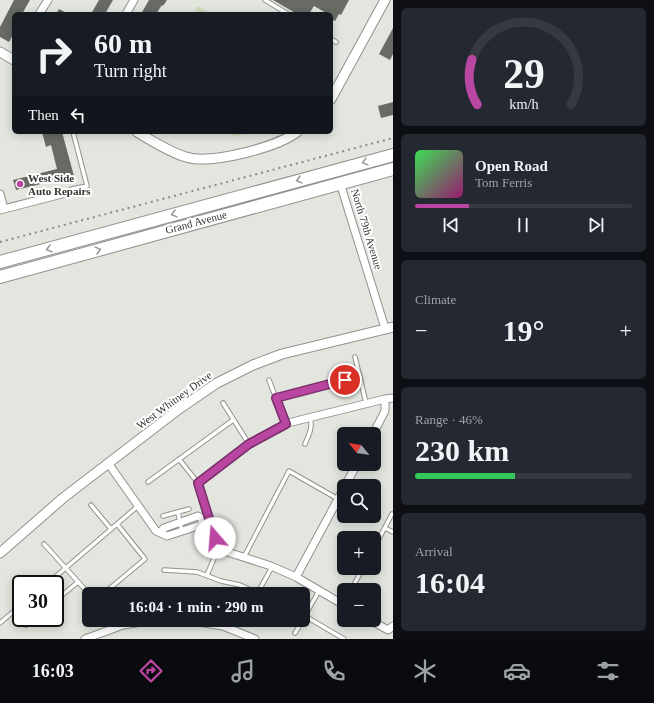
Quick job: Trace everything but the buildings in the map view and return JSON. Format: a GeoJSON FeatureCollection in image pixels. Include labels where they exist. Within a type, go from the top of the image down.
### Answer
{"type":"FeatureCollection","features":[{"type":"Feature","properties":{"kind":"highway","name":"Grand Avenue"},"geometry":{"type":"LineString","coordinates":[[0,262],[393,155]]}},
{"type":"Feature","properties":{"kind":"highway","name":"Grand Avenue"},"geometry":{"type":"LineString","coordinates":[[0,277],[393,169]]}},
{"type":"Feature","properties":{"kind":"street"},"geometry":{"type":"LineString","coordinates":[[40,12],[48,0]]}},
{"type":"Feature","properties":{"kind":"street"},"geometry":{"type":"LineString","coordinates":[[127,12],[134,0]]}},
{"type":"Feature","properties":{"kind":"street"},"geometry":{"type":"LineString","coordinates":[[333,95],[385,0]]}},
{"type":"Feature","properties":{"kind":"street"},"geometry":{"type":"LineString","coordinates":[[0,52],[12,58]]}},
{"type":"Feature","properties":{"kind":"street"},"geometry":{"type":"LineString","coordinates":[[140,134],[186,157],[197,159],[255,150],[275,144],[293,134]]}},
{"type":"Feature","properties":{"kind":"street","name":"North 79th Avenue"},"geometry":{"type":"LineString","coordinates":[[340,184],[389,327]]}},
{"type":"Feature","properties":{"kind":"street"},"geometry":{"type":"LineString","coordinates":[[0,194],[2,210],[62,194]]}},
{"type":"Feature","properties":{"kind":"street","name":"West Whitney Drive"},"geometry":{"type":"LineString","coordinates":[[0,552],[63,498],[193,399],[217,383],[240,370],[282,354],[389,327]]}},
{"type":"Feature","properties":{"kind":"street"},"geometry":{"type":"LineString","coordinates":[[377,427],[385,411],[385,398]]}},
{"type":"Feature","properties":{"kind":"street"},"geometry":{"type":"LineString","coordinates":[[337,600],[296,577],[272,567],[218,549],[206,518],[198,483],[249,444],[286,424],[385,398],[393,398]]}},
{"type":"Feature","properties":{"kind":"street"},"geometry":{"type":"LineString","coordinates":[[108,463],[156,531],[167,536],[201,525],[206,518]]}},
{"type":"Feature","properties":{"kind":"street"},"geometry":{"type":"LineString","coordinates":[[296,577],[337,501]]}},
{"type":"Feature","properties":{"kind":"street"},"geometry":{"type":"LineString","coordinates":[[160,532],[164,528],[198,516],[206,518]]}},
{"type":"Feature","properties":{"kind":"street"},"geometry":{"type":"LineString","coordinates":[[381,626],[388,630],[393,626]]}},
{"type":"Feature","properties":{"kind":"street"},"geometry":{"type":"LineString","coordinates":[[85,639],[117,627]]}},
{"type":"Feature","properties":{"kind":"street"},"geometry":{"type":"LineString","coordinates":[[225,627],[255,639]]}},
{"type":"Feature","properties":{"kind":"lane"},"geometry":{"type":"LineString","coordinates":[[265,0],[285,12]]}},
{"type":"Feature","properties":{"kind":"lane"},"geometry":{"type":"LineString","coordinates":[[62,194],[72,189],[88,186],[74,134]]}},
{"type":"Feature","properties":{"kind":"lane"},"geometry":{"type":"LineString","coordinates":[[355,357],[366,403]]}},
{"type":"Feature","properties":{"kind":"lane"},"geometry":{"type":"LineString","coordinates":[[276,398],[359,376]]}},
{"type":"Feature","properties":{"kind":"lane"},"geometry":{"type":"LineString","coordinates":[[269,380],[286,424]]}},
{"type":"Feature","properties":{"kind":"lane"},"geometry":{"type":"LineString","coordinates":[[223,403],[249,444]]}},
{"type":"Feature","properties":{"kind":"lane"},"geometry":{"type":"LineString","coordinates":[[305,444],[311,432],[312,424],[310,417]]}},
{"type":"Feature","properties":{"kind":"lane"},"geometry":{"type":"LineString","coordinates":[[148,482],[233,420]]}},
{"type":"Feature","properties":{"kind":"lane"},"geometry":{"type":"LineString","coordinates":[[179,460],[198,483]]}},
{"type":"Feature","properties":{"kind":"lane"},"geometry":{"type":"LineString","coordinates":[[244,558],[288,471],[337,498]]}},
{"type":"Feature","properties":{"kind":"lane"},"geometry":{"type":"LineString","coordinates":[[91,505],[111,529]]}},
{"type":"Feature","properties":{"kind":"lane"},"geometry":{"type":"LineString","coordinates":[[57,575],[138,506]]}},
{"type":"Feature","properties":{"kind":"lane"},"geometry":{"type":"LineString","coordinates":[[163,516],[189,509]]}},
{"type":"Feature","properties":{"kind":"lane"},"geometry":{"type":"LineString","coordinates":[[178,513],[182,531]]}},
{"type":"Feature","properties":{"kind":"lane"},"geometry":{"type":"LineString","coordinates":[[381,535],[392,514]]}},
{"type":"Feature","properties":{"kind":"lane"},"geometry":{"type":"LineString","coordinates":[[112,587],[146,559],[117,524]]}},
{"type":"Feature","properties":{"kind":"lane"},"geometry":{"type":"LineString","coordinates":[[385,528],[393,532]]}},
{"type":"Feature","properties":{"kind":"lane"},"geometry":{"type":"LineString","coordinates":[[44,544],[83,587]]}},
{"type":"Feature","properties":{"kind":"lane"},"geometry":{"type":"LineString","coordinates":[[207,575],[218,549]]}},
{"type":"Feature","properties":{"kind":"lane"},"geometry":{"type":"LineString","coordinates":[[261,587],[272,567]]}},
{"type":"Feature","properties":{"kind":"lane"},"geometry":{"type":"LineString","coordinates":[[164,570],[197,572],[221,581],[244,587]]}},
{"type":"Feature","properties":{"kind":"lane"},"geometry":{"type":"LineString","coordinates":[[64,594],[78,582]]}},
{"type":"Feature","properties":{"kind":"lane"},"geometry":{"type":"LineString","coordinates":[[310,608],[320,591]]}},
{"type":"Feature","properties":{"kind":"lane"},"geometry":{"type":"LineString","coordinates":[[0,623],[12,613]]}},
{"type":"Feature","properties":{"kind":"lane"},"geometry":{"type":"LineString","coordinates":[[310,621],[344,639]]}},
{"type":"Feature","properties":{"kind":"lane"},"geometry":{"type":"LineString","coordinates":[[295,633],[299,627]]}},
{"type":"Feature","properties":{"kind":"green space"},"geometry":{"type":"Polygon","coordinates":[[[198,6],[208,12],[194,12],[198,6]]]}},
{"type":"Feature","properties":{"kind":"green space"},"geometry":{"type":"Polygon","coordinates":[[[232,134],[247,134],[235,136],[232,134]]]}},
{"type":"Feature","properties":{"kind":"railway"},"geometry":{"type":"LineString","coordinates":[[0,242],[393,138]]}},
{"type":"Feature","properties":{"kind":"place","name":"West Side Auto Repairs"},"geometry":{"type":"Point","coordinates":[20,184]}},
{"type":"Feature","properties":{"kind":"route"},"geometry":{"type":"LineString","coordinates":[[215,538],[198,483],[249,444],[286,424],[276,398],[345,380]]}}]}
